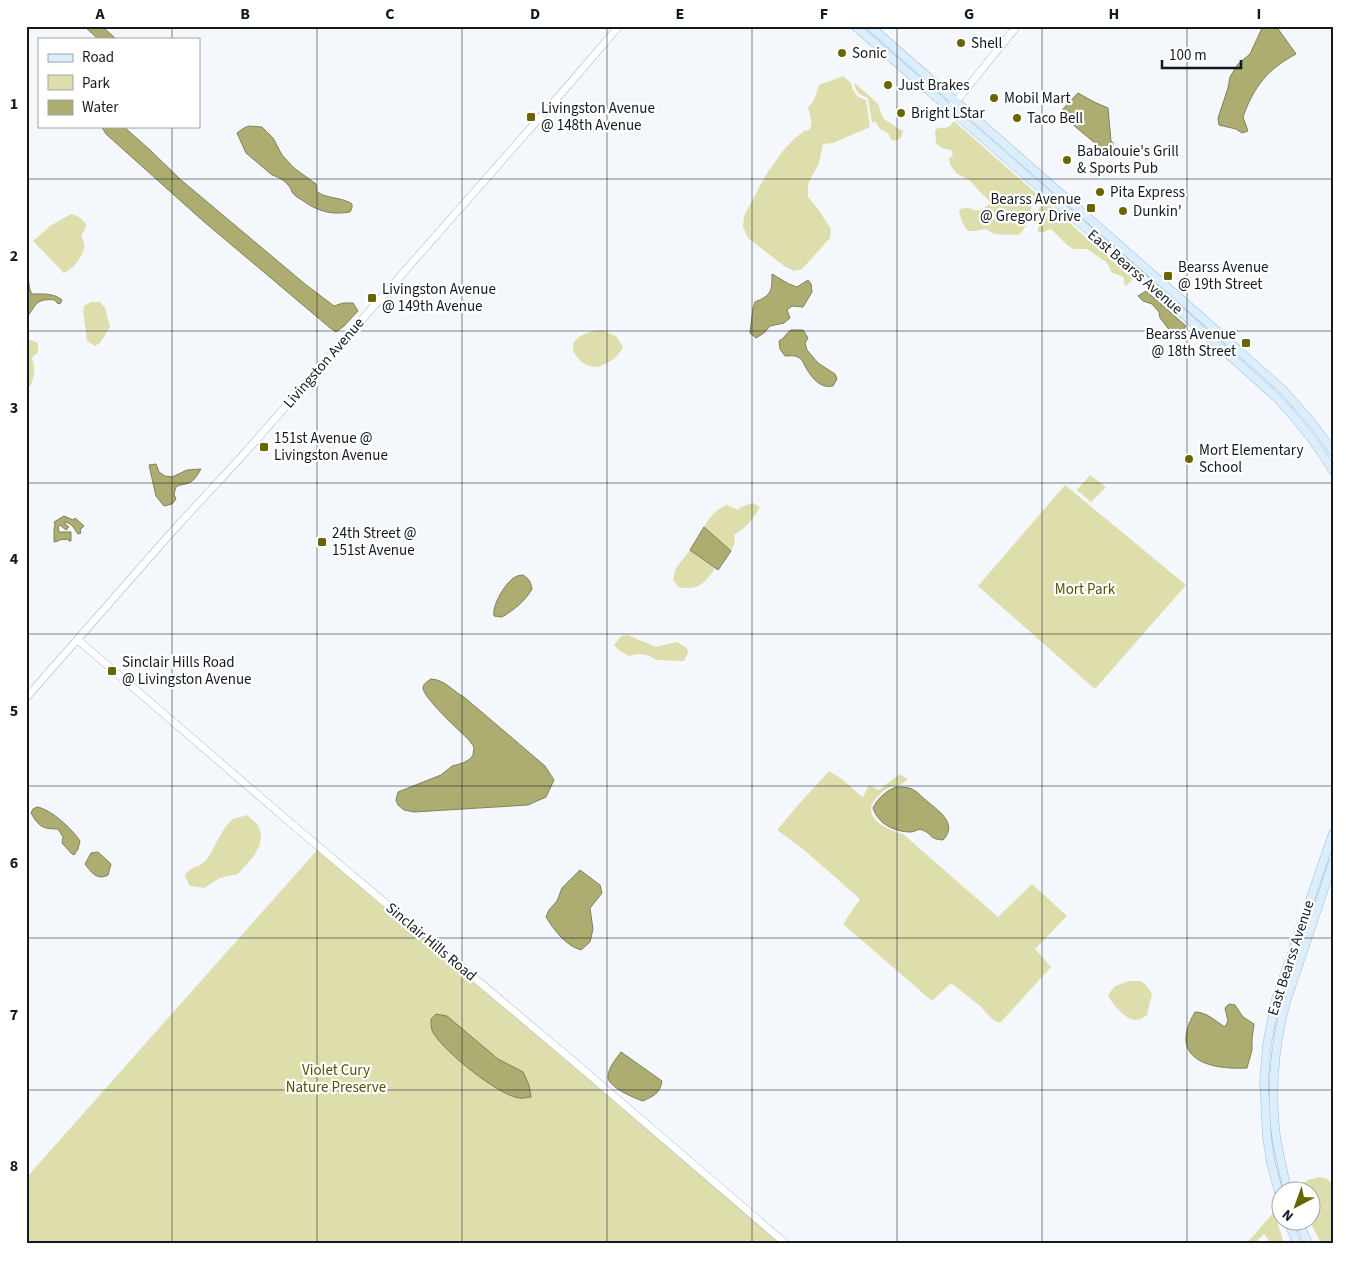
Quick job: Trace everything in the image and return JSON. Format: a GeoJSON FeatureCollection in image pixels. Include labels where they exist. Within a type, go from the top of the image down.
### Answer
{"type":"FeatureCollection","features":[{"type":"Feature","properties":{"kind":"main road","name":"East Bearss Avenue"},"geometry":{"type":"LineString","coordinates":[[855,26],[1276,397],[1305,430],[1333,471]]}},
{"type":"Feature","properties":{"kind":"main road","name":"East Bearss Avenue"},"geometry":{"type":"LineString","coordinates":[[870,26],[1283,390],[1313,424],[1333,452]]}},
{"type":"Feature","properties":{"kind":"main road"},"geometry":{"type":"LineString","coordinates":[[1066,211],[1073,204]]}},
{"type":"Feature","properties":{"kind":"main road"},"geometry":{"type":"LineString","coordinates":[[1216,343],[1223,336]]}},
{"type":"Feature","properties":{"kind":"main road"},"geometry":{"type":"LineString","coordinates":[[1305,430],[1313,424]]}},
{"type":"Feature","properties":{"kind":"main road","name":"East Bearss Avenue"},"geometry":{"type":"LineString","coordinates":[[1276,1182],[1266,1138],[1264,1081],[1267,1044],[1276,999],[1333,833]]}},
{"type":"Feature","properties":{"kind":"main road","name":"East Bearss Avenue"},"geometry":{"type":"LineString","coordinates":[[1286,1182],[1275,1128],[1273,1088],[1281,1021],[1287,997],[1333,862]]}},
{"type":"Feature","properties":{"kind":"street","name":"Livingston Avenue"},"geometry":{"type":"LineString","coordinates":[[26,698],[170,534],[242,456],[572,81],[618,26]]}},
{"type":"Feature","properties":{"kind":"street"},"geometry":{"type":"LineString","coordinates":[[950,109],[1017,26]]}},
{"type":"Feature","properties":{"kind":"street","name":"Sinclair Hills Road"},"geometry":{"type":"LineString","coordinates":[[78,640],[456,964],[577,1064],[786,1243]]}},
{"type":"Feature","properties":{"kind":"green space"},"geometry":{"type":"Polygon","coordinates":[[[843,76],[851,83],[858,97],[866,100],[870,127],[833,143],[823,144],[819,163],[808,184],[808,197],[831,229],[830,238],[802,269],[794,271],[784,266],[748,238],[743,227],[744,216],[767,173],[782,152],[804,131],[809,130],[811,117],[808,108],[814,100],[819,85],[843,76]]]}},
{"type":"Feature","properties":{"kind":"green space"},"geometry":{"type":"Polygon","coordinates":[[[854,82],[878,104],[883,118],[903,131],[900,139],[891,140],[888,133],[880,129],[875,121],[872,123],[868,98],[858,93],[854,82]]]}},
{"type":"Feature","properties":{"kind":"green space"},"geometry":{"type":"Polygon","coordinates":[[[954,121],[1038,195],[1032,204],[1026,226],[1019,235],[997,234],[986,229],[968,231],[961,219],[959,210],[967,208],[979,210],[989,204],[989,201],[969,180],[956,173],[950,164],[949,158],[953,156],[951,150],[941,147],[936,143],[935,130],[948,127],[954,121]]]}},
{"type":"Feature","properties":{"kind":"green space"},"geometry":{"type":"Polygon","coordinates":[[[1047,203],[1133,279],[1126,286],[1123,277],[1111,272],[1106,262],[1087,249],[1074,249],[1068,246],[1051,229],[1038,232],[1035,215],[1040,207],[1047,203]]]}},
{"type":"Feature","properties":{"kind":"green space"},"geometry":{"type":"Polygon","coordinates":[[[71,214],[80,218],[86,225],[81,235],[84,249],[76,264],[64,273],[33,241],[50,226],[71,214]]]}},
{"type":"Feature","properties":{"kind":"green space"},"geometry":{"type":"Polygon","coordinates":[[[91,302],[100,302],[105,308],[110,327],[100,343],[95,346],[87,341],[83,311],[84,306],[91,302]]]}},
{"type":"Feature","properties":{"kind":"green space"},"geometry":{"type":"Polygon","coordinates":[[[601,330],[616,336],[623,347],[610,361],[597,367],[588,366],[576,355],[573,348],[574,344],[584,334],[601,330]]]}},
{"type":"Feature","properties":{"kind":"green space"},"geometry":{"type":"Polygon","coordinates":[[[26,338],[38,343],[38,352],[32,358],[34,376],[26,391],[26,338]]]}},
{"type":"Feature","properties":{"kind":"green space"},"geometry":{"type":"Polygon","coordinates":[[[1090,475],[1106,487],[1091,502],[1077,490],[1090,475]]]}},
{"type":"Feature","properties":{"kind":"green space","name":"Mort Park"},"geometry":{"type":"Polygon","coordinates":[[[1065,485],[1186,585],[1095,689],[978,586],[1065,485]]]}},
{"type":"Feature","properties":{"kind":"green space"},"geometry":{"type":"Polygon","coordinates":[[[753,503],[760,507],[749,523],[734,535],[735,543],[731,551],[704,527],[714,514],[727,505],[738,510],[753,503]]]}},
{"type":"Feature","properties":{"kind":"green space"},"geometry":{"type":"Polygon","coordinates":[[[690,550],[715,569],[707,579],[696,587],[678,587],[673,579],[676,568],[690,550]]]}},
{"type":"Feature","properties":{"kind":"green space"},"geometry":{"type":"Polygon","coordinates":[[[628,635],[656,647],[677,642],[687,648],[688,653],[684,661],[656,660],[650,656],[639,654],[629,656],[614,645],[621,636],[628,635]]]}},
{"type":"Feature","properties":{"kind":"green space"},"geometry":{"type":"Polygon","coordinates":[[[829,771],[842,779],[863,797],[869,785],[879,790],[900,774],[908,779],[900,785],[893,786],[882,792],[872,804],[871,808],[874,818],[882,826],[903,834],[998,917],[1032,884],[1067,916],[1035,949],[1051,967],[1000,1023],[992,1019],[979,1005],[951,983],[932,1001],[843,924],[860,899],[803,849],[777,830],[829,771]]]}},
{"type":"Feature","properties":{"kind":"green space"},"geometry":{"type":"Polygon","coordinates":[[[247,815],[258,825],[261,833],[260,844],[254,856],[238,874],[220,878],[204,888],[190,886],[185,876],[187,873],[206,860],[224,829],[232,820],[247,815]]]}},
{"type":"Feature","properties":{"kind":"green space","name":"Violet Cury Nature Preserve"},"geometry":{"type":"Polygon","coordinates":[[[319,848],[780,1243],[26,1243],[26,1178],[319,848]]]}},
{"type":"Feature","properties":{"kind":"green space"},"geometry":{"type":"Polygon","coordinates":[[[1128,981],[1141,981],[1152,994],[1147,1015],[1139,1020],[1132,1019],[1123,1014],[1108,995],[1115,986],[1128,981]]]}},
{"type":"Feature","properties":{"kind":"green space"},"geometry":{"type":"Polygon","coordinates":[[[1319,1177],[1327,1179],[1333,1184],[1333,1243],[1321,1243],[1315,1232],[1322,1232],[1322,1182],[1305,1182],[1319,1177]]]}},
{"type":"Feature","properties":{"kind":"green space"},"geometry":{"type":"Polygon","coordinates":[[[1272,1214],[1272,1232],[1280,1232],[1284,1243],[1271,1243],[1264,1234],[1255,1243],[1247,1243],[1272,1214]]]}},
{"type":"Feature","properties":{"kind":"water"},"geometry":{"type":"Polygon","coordinates":[[[84,26],[102,26],[115,38],[97,38],[84,26]]]}},
{"type":"Feature","properties":{"kind":"water"},"geometry":{"type":"Polygon","coordinates":[[[1263,26],[1276,26],[1296,54],[1277,66],[1257,87],[1243,117],[1248,131],[1242,133],[1236,129],[1219,125],[1218,118],[1230,77],[1238,64],[1250,54],[1263,26]]]}},
{"type":"Feature","properties":{"kind":"water"},"geometry":{"type":"Polygon","coordinates":[[[1078,93],[1108,108],[1111,141],[1114,144],[1107,153],[1066,119],[1062,110],[1078,93]]]}},
{"type":"Feature","properties":{"kind":"water"},"geometry":{"type":"Polygon","coordinates":[[[249,126],[262,127],[273,138],[282,155],[294,168],[316,184],[317,192],[352,204],[350,212],[332,213],[321,210],[295,195],[285,182],[272,175],[246,153],[237,133],[249,126]]]}},
{"type":"Feature","properties":{"kind":"water"},"geometry":{"type":"Polygon","coordinates":[[[102,128],[125,128],[181,180],[305,284],[334,306],[343,303],[353,303],[358,311],[336,332],[202,220],[106,134],[102,128]]]}},
{"type":"Feature","properties":{"kind":"water"},"geometry":{"type":"Polygon","coordinates":[[[26,274],[32,294],[55,296],[62,300],[60,304],[55,300],[40,301],[26,318],[26,274]]]}},
{"type":"Feature","properties":{"kind":"water"},"geometry":{"type":"Polygon","coordinates":[[[772,274],[797,287],[808,280],[811,284],[812,292],[803,307],[792,306],[787,310],[790,318],[784,323],[770,326],[756,338],[750,333],[753,308],[755,302],[770,292],[772,274]]]}},
{"type":"Feature","properties":{"kind":"water"},"geometry":{"type":"Polygon","coordinates":[[[1146,291],[1186,326],[1181,333],[1175,337],[1152,304],[1143,301],[1138,296],[1146,291]]]}},
{"type":"Feature","properties":{"kind":"water"},"geometry":{"type":"Polygon","coordinates":[[[791,330],[803,330],[808,338],[805,343],[807,350],[818,363],[835,374],[837,379],[833,386],[824,386],[816,381],[799,358],[785,356],[780,349],[779,341],[791,330]]]}},
{"type":"Feature","properties":{"kind":"water"},"geometry":{"type":"Polygon","coordinates":[[[156,464],[159,472],[165,476],[172,477],[187,470],[201,469],[191,482],[176,487],[174,494],[176,499],[172,504],[164,506],[156,496],[149,465],[156,464]]]}},
{"type":"Feature","properties":{"kind":"water"},"geometry":{"type":"Polygon","coordinates":[[[64,516],[73,520],[75,518],[84,526],[80,530],[81,533],[78,534],[72,525],[65,522],[69,527],[66,530],[60,525],[58,527],[59,532],[71,532],[71,541],[68,539],[54,542],[54,522],[64,516]]]}},
{"type":"Feature","properties":{"kind":"water"},"geometry":{"type":"Polygon","coordinates":[[[704,527],[731,551],[718,570],[690,550],[704,527]]]}},
{"type":"Feature","properties":{"kind":"water"},"geometry":{"type":"Polygon","coordinates":[[[523,575],[528,579],[532,589],[519,605],[502,617],[494,616],[497,600],[503,589],[515,577],[523,575]]]}},
{"type":"Feature","properties":{"kind":"water"},"geometry":{"type":"Polygon","coordinates":[[[431,679],[445,684],[464,697],[545,766],[554,780],[546,797],[528,805],[414,812],[404,810],[398,805],[396,800],[398,792],[441,775],[452,766],[470,759],[473,755],[474,747],[469,740],[435,706],[424,692],[423,687],[431,679]]]}},
{"type":"Feature","properties":{"kind":"water"},"geometry":{"type":"Polygon","coordinates":[[[896,787],[914,790],[942,814],[946,819],[949,829],[943,840],[932,837],[921,830],[905,832],[893,829],[883,823],[875,814],[873,808],[877,801],[896,787]]]}},
{"type":"Feature","properties":{"kind":"water"},"geometry":{"type":"Polygon","coordinates":[[[37,807],[55,816],[77,836],[80,841],[74,855],[62,843],[63,837],[58,829],[45,828],[36,821],[31,813],[37,807]]]}},
{"type":"Feature","properties":{"kind":"water"},"geometry":{"type":"Polygon","coordinates":[[[98,852],[111,864],[108,875],[104,877],[95,875],[85,864],[91,853],[98,852]]]}},
{"type":"Feature","properties":{"kind":"water"},"geometry":{"type":"Polygon","coordinates":[[[580,870],[600,885],[602,893],[590,908],[593,929],[590,942],[581,950],[565,941],[546,917],[557,901],[562,888],[580,870]]]}},
{"type":"Feature","properties":{"kind":"water"},"geometry":{"type":"Polygon","coordinates":[[[1229,1004],[1235,1005],[1243,1017],[1254,1024],[1252,1050],[1247,1068],[1219,1067],[1206,1064],[1189,1051],[1186,1041],[1188,1028],[1195,1012],[1207,1015],[1225,1027],[1228,1021],[1225,1008],[1229,1004]]]}},
{"type":"Feature","properties":{"kind":"water"},"geometry":{"type":"Polygon","coordinates":[[[436,1014],[447,1016],[498,1059],[523,1072],[529,1085],[531,1097],[520,1098],[499,1089],[473,1072],[449,1052],[431,1027],[431,1019],[436,1014]]]}},
{"type":"Feature","properties":{"kind":"water"},"geometry":{"type":"Polygon","coordinates":[[[621,1052],[662,1081],[660,1089],[656,1094],[643,1101],[622,1092],[612,1085],[608,1077],[609,1070],[621,1052]]]}},
{"type":"Feature","properties":{"kind":"place","name":"Shell"},"geometry":{"type":"Point","coordinates":[961,43]}},
{"type":"Feature","properties":{"kind":"place","name":"Sonic"},"geometry":{"type":"Point","coordinates":[842,53]}},
{"type":"Feature","properties":{"kind":"place","name":"Just Brakes"},"geometry":{"type":"Point","coordinates":[888,85]}},
{"type":"Feature","properties":{"kind":"place","name":"Mobil Mart"},"geometry":{"type":"Point","coordinates":[994,98]}},
{"type":"Feature","properties":{"kind":"place","name":"Bright LStar"},"geometry":{"type":"Point","coordinates":[901,113]}},
{"type":"Feature","properties":{"kind":"place","name":"Livingston Avenue @ 148th Avenue"},"geometry":{"type":"Point","coordinates":[531,117]}},
{"type":"Feature","properties":{"kind":"place","name":"Taco Bell"},"geometry":{"type":"Point","coordinates":[1017,118]}},
{"type":"Feature","properties":{"kind":"place","name":"Babalouie's Grill & Sports Pub"},"geometry":{"type":"Point","coordinates":[1067,160]}},
{"type":"Feature","properties":{"kind":"place","name":"Pita Express"},"geometry":{"type":"Point","coordinates":[1100,192]}},
{"type":"Feature","properties":{"kind":"place","name":"Bearss Avenue @ Gregory Drive"},"geometry":{"type":"Point","coordinates":[1091,208]}},
{"type":"Feature","properties":{"kind":"place","name":"Dunkin'"},"geometry":{"type":"Point","coordinates":[1123,211]}},
{"type":"Feature","properties":{"kind":"place","name":"Bearss Avenue @ 19th Street"},"geometry":{"type":"Point","coordinates":[1168,276]}},
{"type":"Feature","properties":{"kind":"place","name":"Livingston Avenue @ 149th Avenue"},"geometry":{"type":"Point","coordinates":[372,298]}},
{"type":"Feature","properties":{"kind":"place","name":"Bearss Avenue @ 18th Street"},"geometry":{"type":"Point","coordinates":[1246,343]}},
{"type":"Feature","properties":{"kind":"place","name":"151st Avenue @ Livingston Avenue"},"geometry":{"type":"Point","coordinates":[264,447]}},
{"type":"Feature","properties":{"kind":"place","name":"Mort Elementary School"},"geometry":{"type":"Point","coordinates":[1189,459]}},
{"type":"Feature","properties":{"kind":"place","name":"24th Street @ 151st Avenue"},"geometry":{"type":"Point","coordinates":[322,542]}},
{"type":"Feature","properties":{"kind":"place","name":"Sinclair Hills Road @ Livingston Avenue"},"geometry":{"type":"Point","coordinates":[112,671]}}]}
